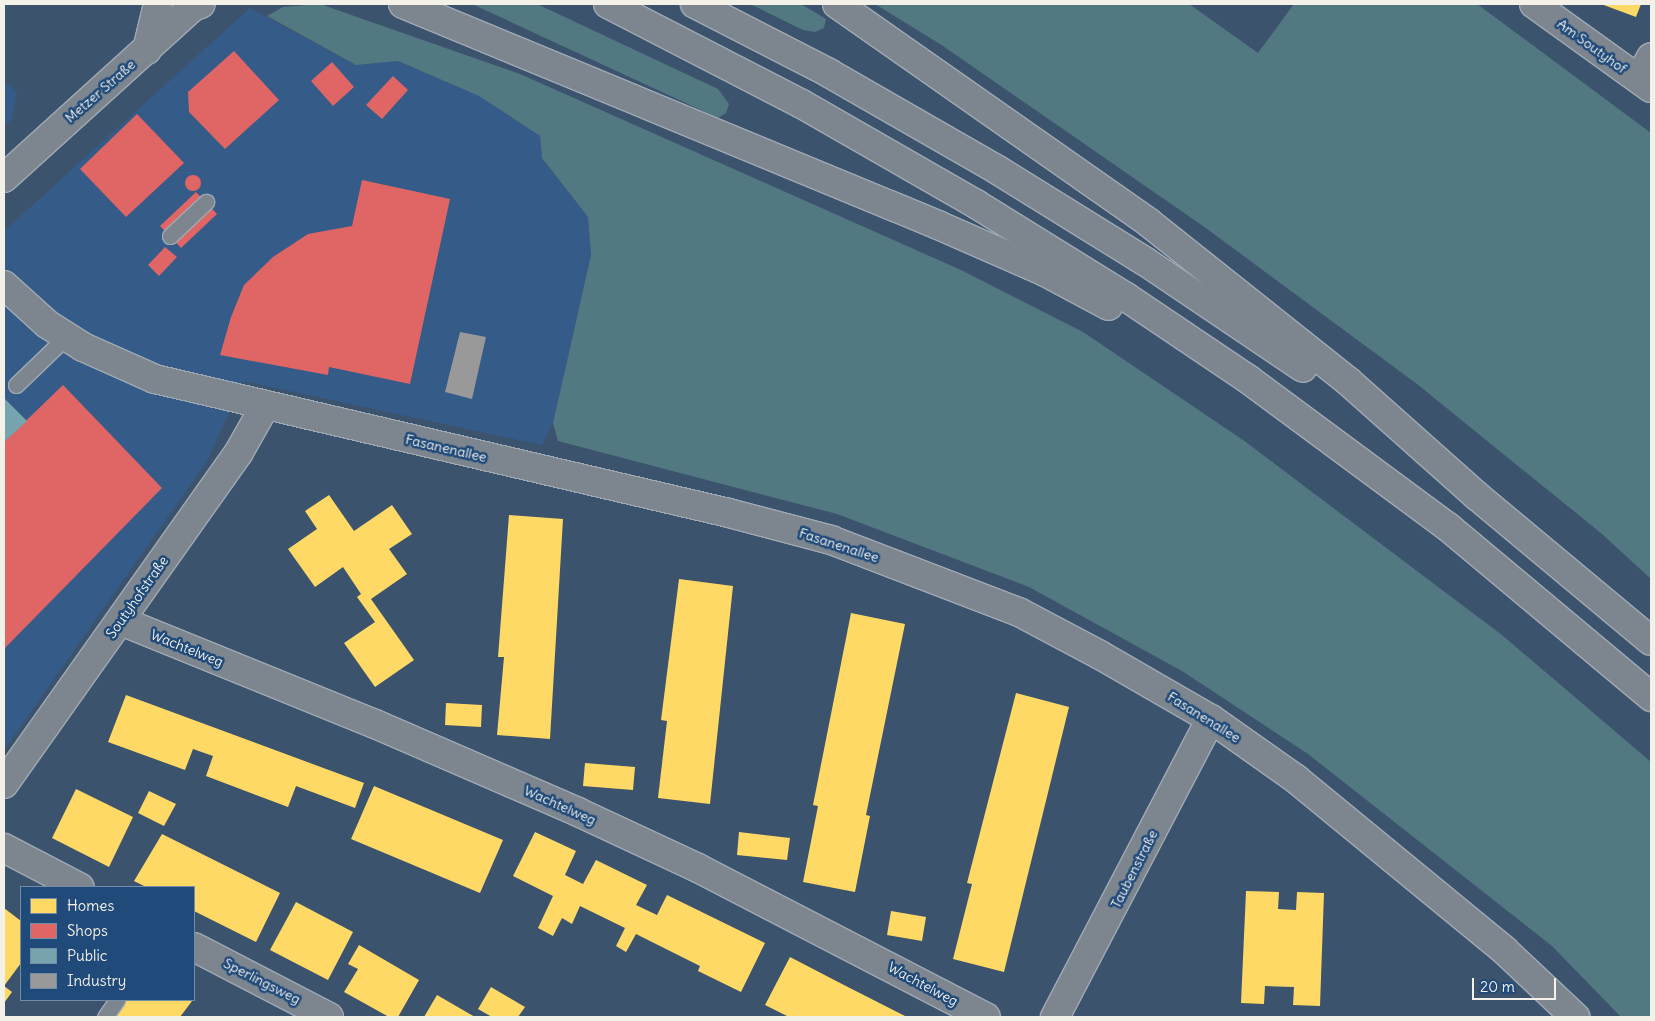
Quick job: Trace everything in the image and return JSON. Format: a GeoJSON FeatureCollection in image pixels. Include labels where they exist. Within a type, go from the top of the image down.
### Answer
{"type":"FeatureCollection","features":[{"type":"Feature","properties":{"kind":"main road"},"geometry":{"type":"LineString","coordinates":[[146,50],[158,4]]}},
{"type":"Feature","properties":{"kind":"main road"},"geometry":{"type":"LineString","coordinates":[[404,4],[1045,272],[1197,353],[1307,421]]}},
{"type":"Feature","properties":{"kind":"main road"},"geometry":{"type":"LineString","coordinates":[[608,4],[802,104],[976,204],[1126,297],[1307,421],[1448,527],[1651,697]]}},
{"type":"Feature","properties":{"kind":"main road"},"geometry":{"type":"LineString","coordinates":[[695,4],[846,82],[996,169],[1146,262],[1282,352],[1477,496]]}},
{"type":"Feature","properties":{"kind":"main road"},"geometry":{"type":"LineString","coordinates":[[837,4],[1148,222],[1349,382],[1477,496],[1651,641]]}},
{"type":"Feature","properties":{"kind":"main road","name":"Am Soutyhof"},"geometry":{"type":"LineString","coordinates":[[1534,4],[1647,75]]}},
{"type":"Feature","properties":{"kind":"main road","name":"Metzer Straße"},"geometry":{"type":"LineString","coordinates":[[4,178],[197,5]]}},
{"type":"Feature","properties":{"kind":"main road","name":"Fasanenallee"},"geometry":{"type":"LineString","coordinates":[[4,285],[47,324],[100,356],[155,378],[265,406],[729,513],[831,540],[1019,612],[1100,655],[1211,719],[1296,779],[1375,841],[1504,950],[1575,1017]]}},
{"type":"Feature","properties":{"kind":"main road","name":"Soutyhofstraße"},"geometry":{"type":"LineString","coordinates":[[4,784],[239,452],[265,406]]}},
{"type":"Feature","properties":{"kind":"main road","name":"Wachtelweg"},"geometry":{"type":"LineString","coordinates":[[121,621],[375,724],[578,812],[759,898],[986,1017]]}},
{"type":"Feature","properties":{"kind":"main road","name":"Taubenstraße"},"geometry":{"type":"LineString","coordinates":[[1054,1017],[1211,719]]}},
{"type":"Feature","properties":{"kind":"main road"},"geometry":{"type":"LineString","coordinates":[[4,848],[77,886]]}},
{"type":"Feature","properties":{"kind":"main road","name":"Sperlingsweg"},"geometry":{"type":"LineString","coordinates":[[195,948],[318,1014]]}},
{"type":"Feature","properties":{"kind":"lane"},"geometry":{"type":"LineString","coordinates":[[170,236],[206,202]]}},
{"type":"Feature","properties":{"kind":"lane"},"geometry":{"type":"LineString","coordinates":[[16,385],[67,336]]}},
{"type":"Feature","properties":{"kind":"lane"},"geometry":{"type":"LineString","coordinates":[[105,1017],[116,1001]]}},
{"type":"Feature","properties":{"kind":"shaded area"},"geometry":{"type":"Polygon","coordinates":[[[250,8],[356,65],[398,61],[479,96],[540,136],[542,158],[588,217],[591,255],[553,423],[542,445],[244,381],[207,461],[4,750],[4,231],[250,8]]]}},
{"type":"Feature","properties":{"kind":"shaded area"},"geometry":{"type":"Polygon","coordinates":[[[4,81],[17,92],[12,119],[4,127],[4,81]]]}},
{"type":"Feature","properties":{"kind":"green space"},"geometry":{"type":"Polygon","coordinates":[[[320,4],[520,74],[961,270],[1083,332],[1243,440],[1502,635],[1651,762],[1651,1017],[1621,1017],[1552,946],[1308,754],[1182,671],[1029,587],[837,514],[558,441],[553,423],[591,255],[588,217],[542,158],[540,136],[479,96],[398,61],[356,65],[267,16],[283,7],[320,4]]]}},
{"type":"Feature","properties":{"kind":"green space"},"geometry":{"type":"Polygon","coordinates":[[[472,4],[537,4],[718,89],[729,104],[726,113],[718,118],[472,4]]]}},
{"type":"Feature","properties":{"kind":"green space"},"geometry":{"type":"Polygon","coordinates":[[[750,4],[801,4],[826,19],[824,28],[815,32],[803,30],[750,4]]]}},
{"type":"Feature","properties":{"kind":"green space"},"geometry":{"type":"Polygon","coordinates":[[[875,4],[1189,4],[1258,53],[1294,4],[1477,4],[1651,133],[1651,579],[1602,534],[1417,384],[1203,226],[943,46],[875,4]]]}},
{"type":"Feature","properties":{"kind":"building: Homes"},"geometry":{"type":"Polygon","coordinates":[[[1601,4],[1641,4],[1636,17],[1601,4]]]}},
{"type":"Feature","properties":{"kind":"building: Homes"},"geometry":{"type":"Polygon","coordinates":[[[329,495],[354,531],[392,505],[412,534],[389,549],[407,574],[371,599],[414,660],[375,687],[344,643],[375,622],[357,597],[361,594],[343,567],[315,587],[288,549],[317,529],[305,511],[329,495]]]}},
{"type":"Feature","properties":{"kind":"building: Homes"},"geometry":{"type":"Polygon","coordinates":[[[509,515],[563,519],[550,739],[497,735],[504,657],[498,657],[509,515]]]}},
{"type":"Feature","properties":{"kind":"building: Homes"},"geometry":{"type":"Polygon","coordinates":[[[679,579],[733,586],[710,804],[658,798],[667,721],[661,720],[679,579]]]}},
{"type":"Feature","properties":{"kind":"building: Homes"},"geometry":{"type":"Polygon","coordinates":[[[851,613],[905,624],[866,815],[870,816],[855,892],[803,882],[818,806],[813,805],[851,613]]]}},
{"type":"Feature","properties":{"kind":"building: Homes"},"geometry":{"type":"Polygon","coordinates":[[[1016,693],[1069,707],[1004,972],[953,959],[972,884],[967,883],[1016,693]]]}},
{"type":"Feature","properties":{"kind":"building: Homes"},"geometry":{"type":"Polygon","coordinates":[[[126,695],[364,783],[355,808],[296,786],[288,807],[206,776],[213,756],[193,749],[185,770],[108,742],[126,695]]]}},
{"type":"Feature","properties":{"kind":"building: Homes"},"geometry":{"type":"Polygon","coordinates":[[[446,703],[482,705],[481,727],[445,725],[446,703]]]}},
{"type":"Feature","properties":{"kind":"building: Homes"},"geometry":{"type":"Polygon","coordinates":[[[585,763],[635,767],[633,790],[583,786],[585,763]]]}},
{"type":"Feature","properties":{"kind":"building: Homes"},"geometry":{"type":"Polygon","coordinates":[[[374,786],[503,840],[480,893],[351,839],[374,786]]]}},
{"type":"Feature","properties":{"kind":"building: Homes"},"geometry":{"type":"Polygon","coordinates":[[[76,789],[133,817],[109,867],[52,838],[76,789]]]}},
{"type":"Feature","properties":{"kind":"building: Homes"},"geometry":{"type":"Polygon","coordinates":[[[149,791],[176,804],[164,826],[138,813],[149,791]]]}},
{"type":"Feature","properties":{"kind":"building: Homes"},"geometry":{"type":"Polygon","coordinates":[[[535,832],[576,851],[565,875],[583,884],[596,860],[647,885],[636,905],[657,915],[667,895],[765,943],[741,992],[698,971],[700,966],[636,934],[626,952],[616,946],[625,928],[580,906],[572,924],[562,918],[553,936],[538,928],[553,896],[513,876],[535,832]]]}},
{"type":"Feature","properties":{"kind":"building: Homes"},"geometry":{"type":"Polygon","coordinates":[[[739,832],[790,838],[787,860],[737,855],[739,832]]]}},
{"type":"Feature","properties":{"kind":"building: Homes"},"geometry":{"type":"Polygon","coordinates":[[[162,834],[280,893],[256,942],[195,912],[195,886],[144,886],[134,881],[162,834]]]}},
{"type":"Feature","properties":{"kind":"building: Homes"},"geometry":{"type":"Polygon","coordinates":[[[1246,891],[1279,892],[1278,909],[1296,910],[1297,892],[1324,893],[1320,1006],[1293,1005],[1294,987],[1265,986],[1264,1004],[1241,1003],[1246,891]]]}},
{"type":"Feature","properties":{"kind":"building: Homes"},"geometry":{"type":"Polygon","coordinates":[[[296,902],[353,932],[328,980],[270,950],[296,902]]]}},
{"type":"Feature","properties":{"kind":"building: Homes"},"geometry":{"type":"Polygon","coordinates":[[[4,908],[20,920],[20,964],[4,986],[4,908]]]}},
{"type":"Feature","properties":{"kind":"building: Homes"},"geometry":{"type":"Polygon","coordinates":[[[891,911],[926,917],[922,941],[887,935],[891,911]]]}},
{"type":"Feature","properties":{"kind":"building: Homes"},"geometry":{"type":"Polygon","coordinates":[[[359,945],[419,980],[398,1017],[389,1017],[344,992],[358,969],[348,964],[359,945]]]}},
{"type":"Feature","properties":{"kind":"building: Homes"},"geometry":{"type":"Polygon","coordinates":[[[790,957],[905,1016],[789,1017],[765,1005],[790,957]]]}},
{"type":"Feature","properties":{"kind":"building: Homes"},"geometry":{"type":"Polygon","coordinates":[[[4,986],[12,992],[4,1003],[4,986]]]}},
{"type":"Feature","properties":{"kind":"building: Homes"},"geometry":{"type":"Polygon","coordinates":[[[491,987],[525,1007],[518,1017],[492,1017],[478,1009],[491,987]]]}},
{"type":"Feature","properties":{"kind":"building: Homes"},"geometry":{"type":"Polygon","coordinates":[[[437,995],[475,1017],[424,1017],[437,995]]]}},
{"type":"Feature","properties":{"kind":"building: Homes"},"geometry":{"type":"Polygon","coordinates":[[[126,1001],[192,1001],[180,1017],[115,1017],[126,1001]]]}},
{"type":"Feature","properties":{"kind":"building: Shops"},"geometry":{"type":"Polygon","coordinates":[[[234,51],[279,100],[225,149],[189,112],[188,92],[234,51]]]}},
{"type":"Feature","properties":{"kind":"building: Shops"},"geometry":{"type":"Polygon","coordinates":[[[332,62],[354,87],[333,106],[311,81],[332,62]]]}},
{"type":"Feature","properties":{"kind":"building: Shops"},"geometry":{"type":"Polygon","coordinates":[[[393,76],[408,90],[382,119],[366,105],[393,76]]]}},
{"type":"Feature","properties":{"kind":"building: Shops"},"geometry":{"type":"Polygon","coordinates":[[[137,114],[184,163],[126,217],[80,169],[137,114]]]}},
{"type":"Feature","properties":{"kind":"building: Shops"},"geometry":{"type":"Polygon","coordinates":[[[193,175],[201,183],[193,191],[185,183],[193,175]]]}},
{"type":"Feature","properties":{"kind":"building: Shops"},"geometry":{"type":"Polygon","coordinates":[[[362,180],[450,199],[410,384],[329,367],[328,375],[220,355],[231,317],[244,285],[273,257],[308,234],[352,226],[362,180]]]}},
{"type":"Feature","properties":{"kind":"building: Shops"},"geometry":{"type":"Polygon","coordinates":[[[196,192],[217,214],[181,248],[160,226],[196,192]]]}},
{"type":"Feature","properties":{"kind":"building: Shops"},"geometry":{"type":"Polygon","coordinates":[[[165,247],[177,257],[159,276],[148,265],[165,247]]]}},
{"type":"Feature","properties":{"kind":"building: Shops"},"geometry":{"type":"Polygon","coordinates":[[[63,385],[162,488],[4,649],[4,442],[63,385]]]}},
{"type":"Feature","properties":{"kind":"building: Public"},"geometry":{"type":"Polygon","coordinates":[[[4,398],[27,421],[4,442],[4,398]]]}},
{"type":"Feature","properties":{"kind":"building: Industry"},"geometry":{"type":"Polygon","coordinates":[[[460,332],[486,337],[472,399],[445,392],[460,332]]]}}]}
